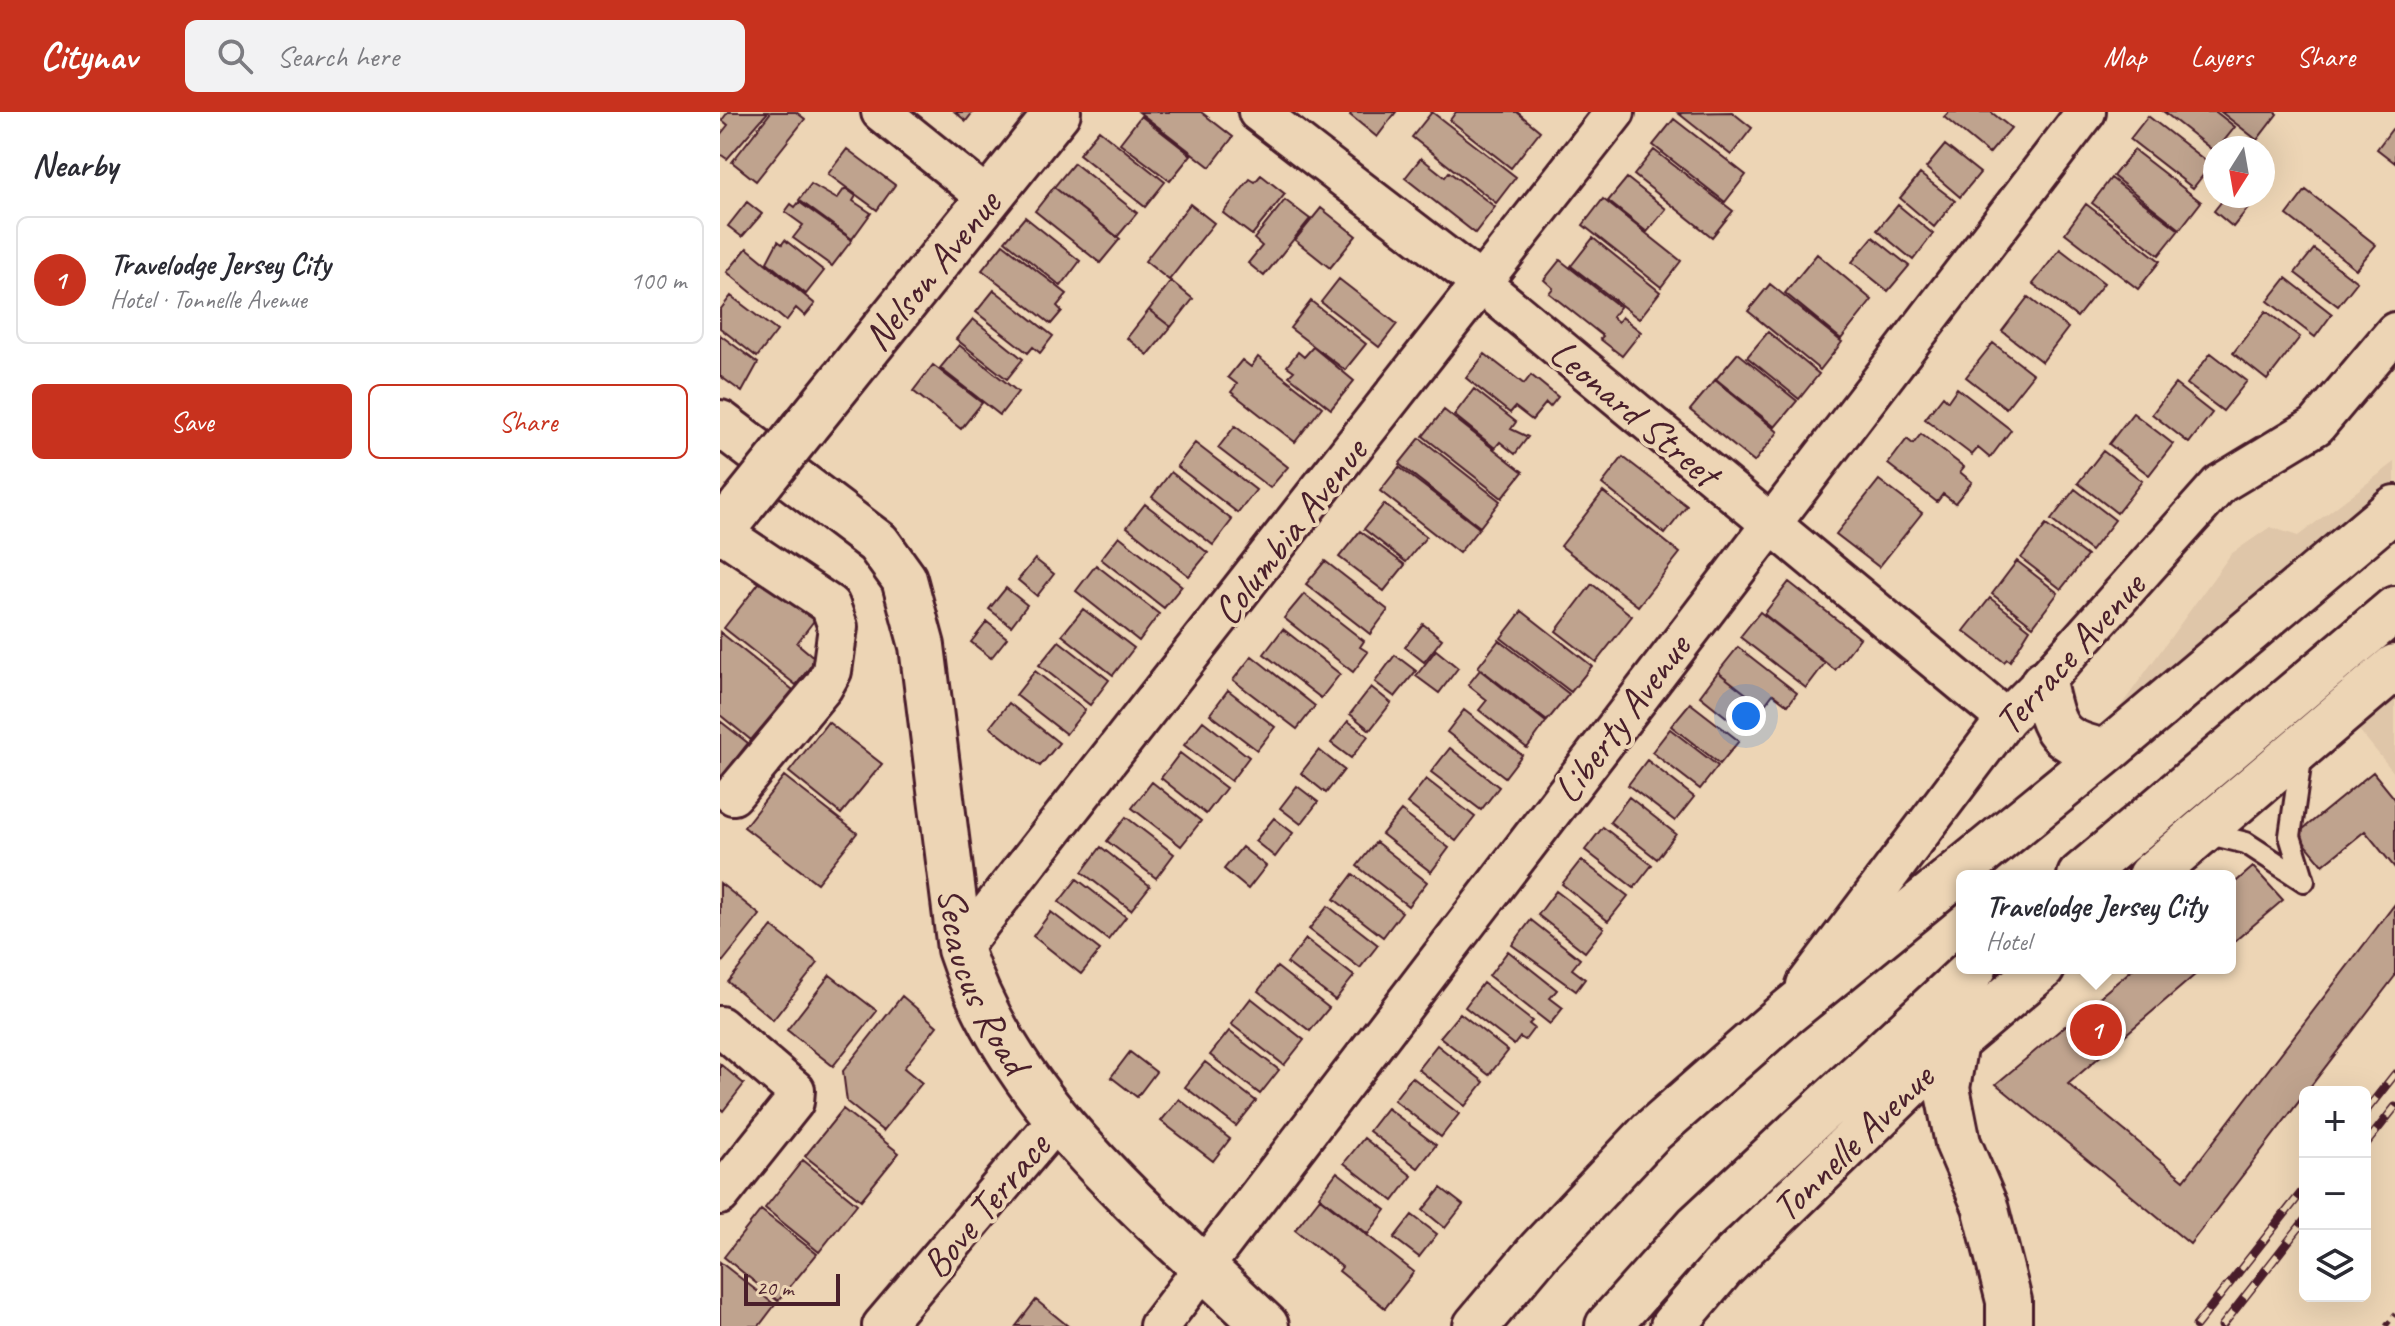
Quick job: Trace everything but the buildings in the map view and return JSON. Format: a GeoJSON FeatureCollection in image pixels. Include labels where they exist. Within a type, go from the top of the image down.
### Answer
{"type":"FeatureCollection","features":[{"type":"Feature","properties":{"kind":"main road","name":"Nelson Avenue"},"geometry":{"type":"LineString","coordinates":[[728,523],[1058,112]]}},
{"type":"Feature","properties":{"kind":"main road","name":"Secaucus Road"},"geometry":{"type":"LineString","coordinates":[[720,423],[878,543],[904,579],[922,646],[960,949],[975,995],[1009,1056],[1057,1120],[1142,1209],[1266,1326]]}},
{"type":"Feature","properties":{"kind":"main road"},"geometry":{"type":"LineString","coordinates":[[1962,870],[2395,508]]}},
{"type":"Feature","properties":{"kind":"main road"},"geometry":{"type":"LineString","coordinates":[[2087,870],[2395,609]]}},
{"type":"Feature","properties":{"kind":"main road"},"geometry":{"type":"LineString","coordinates":[[2157,870],[2395,667]]}},
{"type":"Feature","properties":{"kind":"main road"},"geometry":{"type":"LineString","coordinates":[[2043,683],[2053,725],[2063,738],[2071,744],[2106,752]]}},
{"type":"Feature","properties":{"kind":"main road"},"geometry":{"type":"LineString","coordinates":[[1476,1326],[1540,1250],[1650,1133],[1784,1015],[1956,875]]}},
{"type":"Feature","properties":{"kind":"main road","name":"Tonnelle Avenue"},"geometry":{"type":"LineString","coordinates":[[1608,1326],[1698,1225],[1968,974]]}},
{"type":"Feature","properties":{"kind":"main road","name":"Tonnelle Avenue"},"geometry":{"type":"LineString","coordinates":[[1673,1326],[1722,1268],[1955,1042],[2035,974]]}},
{"type":"Feature","properties":{"kind":"main road"},"geometry":{"type":"LineString","coordinates":[[1955,1042],[1947,1088],[1958,1143],[1988,1220],[2009,1301],[2009,1326]]}},
{"type":"Feature","properties":{"kind":"street"},"geometry":{"type":"LineString","coordinates":[[881,112],[988,198]]}},
{"type":"Feature","properties":{"kind":"street","name":"Leonard Street"},"geometry":{"type":"LineString","coordinates":[[1258,112],[1483,285],[2006,719]]}},
{"type":"Feature","properties":{"kind":"street","name":"Columbia Avenue"},"geometry":{"type":"LineString","coordinates":[[960,949],[1483,285],[1615,112]]}},
{"type":"Feature","properties":{"kind":"street","name":"Liberty Avenue"},"geometry":{"type":"LineString","coordinates":[[1159,1326],[1206,1269],[1768,523],[2086,112]]}},
{"type":"Feature","properties":{"kind":"street","name":"Terrace Avenue"},"geometry":{"type":"LineString","coordinates":[[1784,1015],[2006,719],[2043,683],[2220,484],[2316,426],[2395,332]]}},
{"type":"Feature","properties":{"kind":"street"},"geometry":{"type":"LineString","coordinates":[[728,523],[830,605],[838,627],[832,671],[823,687],[733,795]]}},
{"type":"Feature","properties":{"kind":"street"},"geometry":{"type":"LineString","coordinates":[[720,1026],[795,1090],[794,1102],[720,1195]]}},
{"type":"Feature","properties":{"kind":"street","name":"Bove Terrace"},"geometry":{"type":"LineString","coordinates":[[882,1326],[1057,1120]]}},
{"type":"Feature","properties":{"kind":"lane"},"geometry":{"type":"LineString","coordinates":[[2202,832],[2246,843],[2304,881],[2290,836],[2303,746]]}},
{"type":"Feature","properties":{"kind":"path"},"geometry":{"type":"LineString","coordinates":[[2386,1326],[2395,1314]]}},
{"type":"Feature","properties":{"kind":"shaded area"},"geometry":{"type":"Polygon","coordinates":[[[2395,462],[2395,515],[2081,761],[2231,554],[2270,527],[2298,536],[2395,462]]]}},
{"type":"Feature","properties":{"kind":"shaded area"},"geometry":{"type":"Polygon","coordinates":[[[2395,692],[2395,774],[2355,725],[2395,692]]]}},
{"type":"Feature","properties":{"kind":"railway"},"geometry":{"type":"LineString","coordinates":[[2371,1104],[2395,1074]]}},
{"type":"Feature","properties":{"kind":"railway"},"geometry":{"type":"LineString","coordinates":[[2371,1137],[2395,1107]]}},
{"type":"Feature","properties":{"kind":"railway"},"geometry":{"type":"LineString","coordinates":[[2196,1326],[2299,1196]]}},
{"type":"Feature","properties":{"kind":"railway"},"geometry":{"type":"LineString","coordinates":[[2222,1326],[2299,1228]]}},
{"type":"Feature","properties":{"kind":"place","name":"Travelodge Jersey City"},"geometry":{"type":"Point","coordinates":[2096,1030]}}]}
